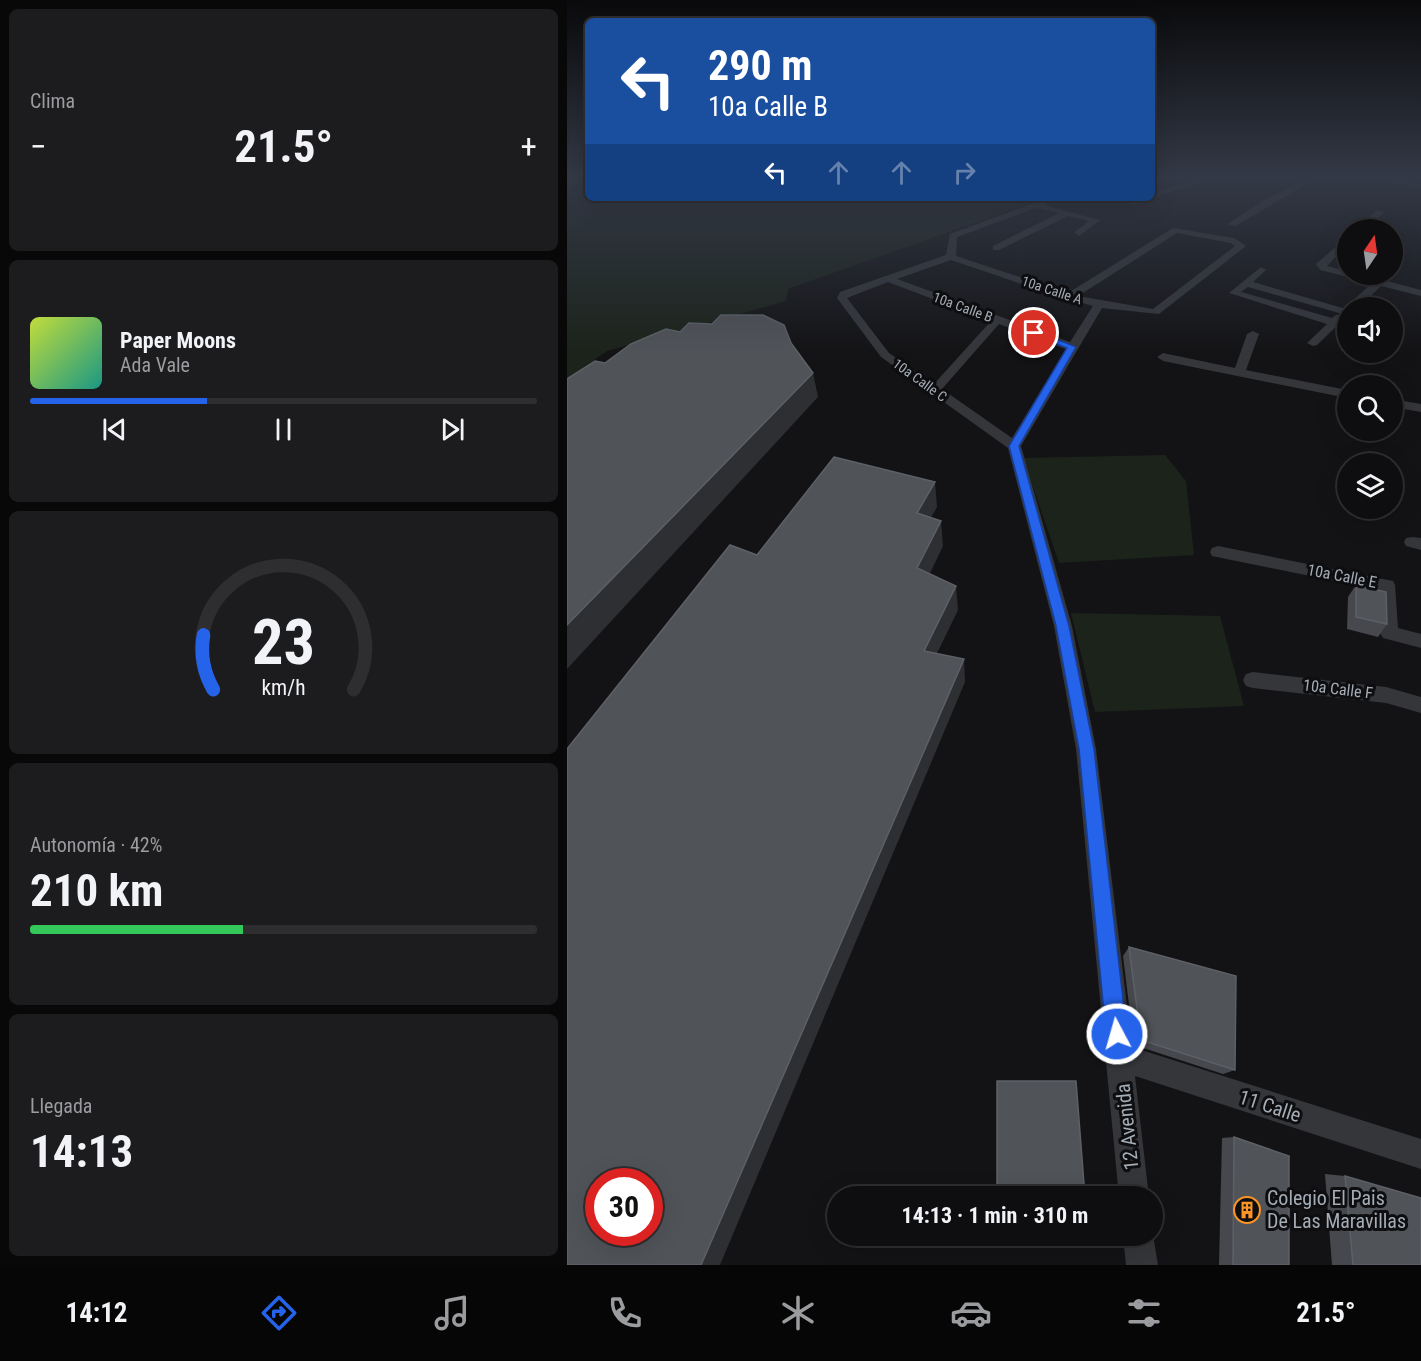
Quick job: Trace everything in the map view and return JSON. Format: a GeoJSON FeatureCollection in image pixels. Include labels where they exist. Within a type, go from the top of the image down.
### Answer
{"type":"FeatureCollection","features":[{"type":"Feature","properties":{"kind":"street"},"geometry":{"type":"LineString","coordinates":[[888,279],[951,257],[953,236]]}},
{"type":"Feature","properties":{"kind":"street"},"geometry":{"type":"LineString","coordinates":[[996,248],[1020,236]]}},
{"type":"Feature","properties":{"kind":"street","name":"10a Calle A"},"geometry":{"type":"LineString","coordinates":[[1070,296],[1166,236]]}},
{"type":"Feature","properties":{"kind":"street","name":"10a Calle A"},"geometry":{"type":"LineString","coordinates":[[951,257],[1099,304],[1157,311],[1241,248],[1237,242],[1212,236]]}},
{"type":"Feature","properties":{"kind":"street"},"geometry":{"type":"LineString","coordinates":[[1337,248],[1321,262],[1323,268],[1337,272]]}},
{"type":"Feature","properties":{"kind":"street"},"geometry":{"type":"LineString","coordinates":[[1261,270],[1235,292],[1333,322]]}},
{"type":"Feature","properties":{"kind":"street","name":"10a Calle C"},"geometry":{"type":"LineString","coordinates":[[888,279],[844,294],[842,297],[874,343],[885,355],[1014,446]]}},
{"type":"Feature","properties":{"kind":"street","name":"10a Calle B"},"geometry":{"type":"LineString","coordinates":[[888,279],[1072,347]]}},
{"type":"Feature","properties":{"kind":"street"},"geometry":{"type":"LineString","coordinates":[[1246,283],[1337,307]]}},
{"type":"Feature","properties":{"kind":"street"},"geometry":{"type":"LineString","coordinates":[[1362,297],[1376,285]]}},
{"type":"Feature","properties":{"kind":"street"},"geometry":{"type":"LineString","coordinates":[[1387,285],[1421,293]]}},
{"type":"Feature","properties":{"kind":"street"},"geometry":{"type":"LineString","coordinates":[[1014,446],[1099,304]]}},
{"type":"Feature","properties":{"kind":"street"},"geometry":{"type":"LineString","coordinates":[[1313,343],[1337,319]]}},
{"type":"Feature","properties":{"kind":"street"},"geometry":{"type":"LineString","coordinates":[[934,391],[997,320]]}},
{"type":"Feature","properties":{"kind":"street"},"geometry":{"type":"LineString","coordinates":[[1239,372],[1253,334]]}},
{"type":"Feature","properties":{"kind":"street"},"geometry":{"type":"LineString","coordinates":[[1163,357],[1337,392]]}},
{"type":"Feature","properties":{"kind":"street"},"geometry":{"type":"LineString","coordinates":[[1403,405],[1421,408]]}},
{"type":"Feature","properties":{"kind":"street","name":"12 Avenida"},"geometry":{"type":"LineString","coordinates":[[1014,446],[1063,626],[1086,749],[1133,1186]]}},
{"type":"Feature","properties":{"kind":"street","name":"10a Calle E"},"geometry":{"type":"LineString","coordinates":[[1218,552],[1387,585],[1389,633],[1421,641]]}},
{"type":"Feature","properties":{"kind":"street","name":"10a Calle F"},"geometry":{"type":"LineString","coordinates":[[1253,680],[1386,695],[1421,705]]}},
{"type":"Feature","properties":{"kind":"street","name":"11 Calle"},"geometry":{"type":"LineString","coordinates":[[1119,1058],[1421,1154]]}},
{"type":"Feature","properties":{"kind":"street"},"geometry":{"type":"LineString","coordinates":[[1140,1246],[1142,1265]]}},
{"type":"Feature","properties":{"kind":"shaded area"},"geometry":{"type":"Polygon","coordinates":[[[567,236],[937,236],[788,289],[786,301],[607,351],[567,379],[567,236]]]}},
{"type":"Feature","properties":{"kind":"shaded area"},"geometry":{"type":"Polygon","coordinates":[[[1165,455],[1186,481],[1194,555],[1059,563],[1023,458],[1165,455]]]}},
{"type":"Feature","properties":{"kind":"shaded area"},"geometry":{"type":"Polygon","coordinates":[[[1071,613],[1220,616],[1244,706],[1095,712],[1071,613]]]}},
{"type":"Feature","properties":{"kind":"building"},"geometry":{"type":"Polygon","coordinates":[[[721,315],[763,315],[784,325],[791,343],[813,373],[567,625],[567,379],[595,361],[605,363],[631,344],[666,329],[680,332],[689,323],[712,324],[721,315]]]}},
{"type":"Feature","properties":{"kind":"building"},"geometry":{"type":"Polygon","coordinates":[[[834,457],[935,482],[917,513],[941,521],[917,568],[956,586],[924,651],[964,659],[701,1265],[567,1265],[567,749],[730,545],[757,555],[834,457]]]}},
{"type":"Feature","properties":{"kind":"building"},"geometry":{"type":"Polygon","coordinates":[[[1356,585],[1386,592],[1387,624],[1356,617],[1356,585]]]}},
{"type":"Feature","properties":{"kind":"building"},"geometry":{"type":"Polygon","coordinates":[[[1129,947],[1236,976],[1235,1070],[1141,1040],[1129,947]]]}},
{"type":"Feature","properties":{"kind":"building"},"geometry":{"type":"Polygon","coordinates":[[[997,1081],[1076,1081],[1084,1186],[997,1186],[997,1081]]]}},
{"type":"Feature","properties":{"kind":"building","name":"Colegio El Pais De Las Maravillas"},"geometry":{"type":"Polygon","coordinates":[[[1234,1137],[1289,1156],[1289,1265],[1233,1265],[1234,1137]]]}},
{"type":"Feature","properties":{"kind":"building"},"geometry":{"type":"Polygon","coordinates":[[[1345,1176],[1421,1198],[1421,1265],[1353,1265],[1345,1176]]]}},
{"type":"Feature","properties":{"kind":"place","name":"Colegio El Pais De Las Maravillas"},"geometry":{"type":"Point","coordinates":[1247,1210]}},
{"type":"Feature","properties":{"kind":"route"},"geometry":{"type":"LineString","coordinates":[[1034,333],[1072,347],[1014,446],[1047,563],[1071,662],[1095,820],[1117,1034]]}}]}
